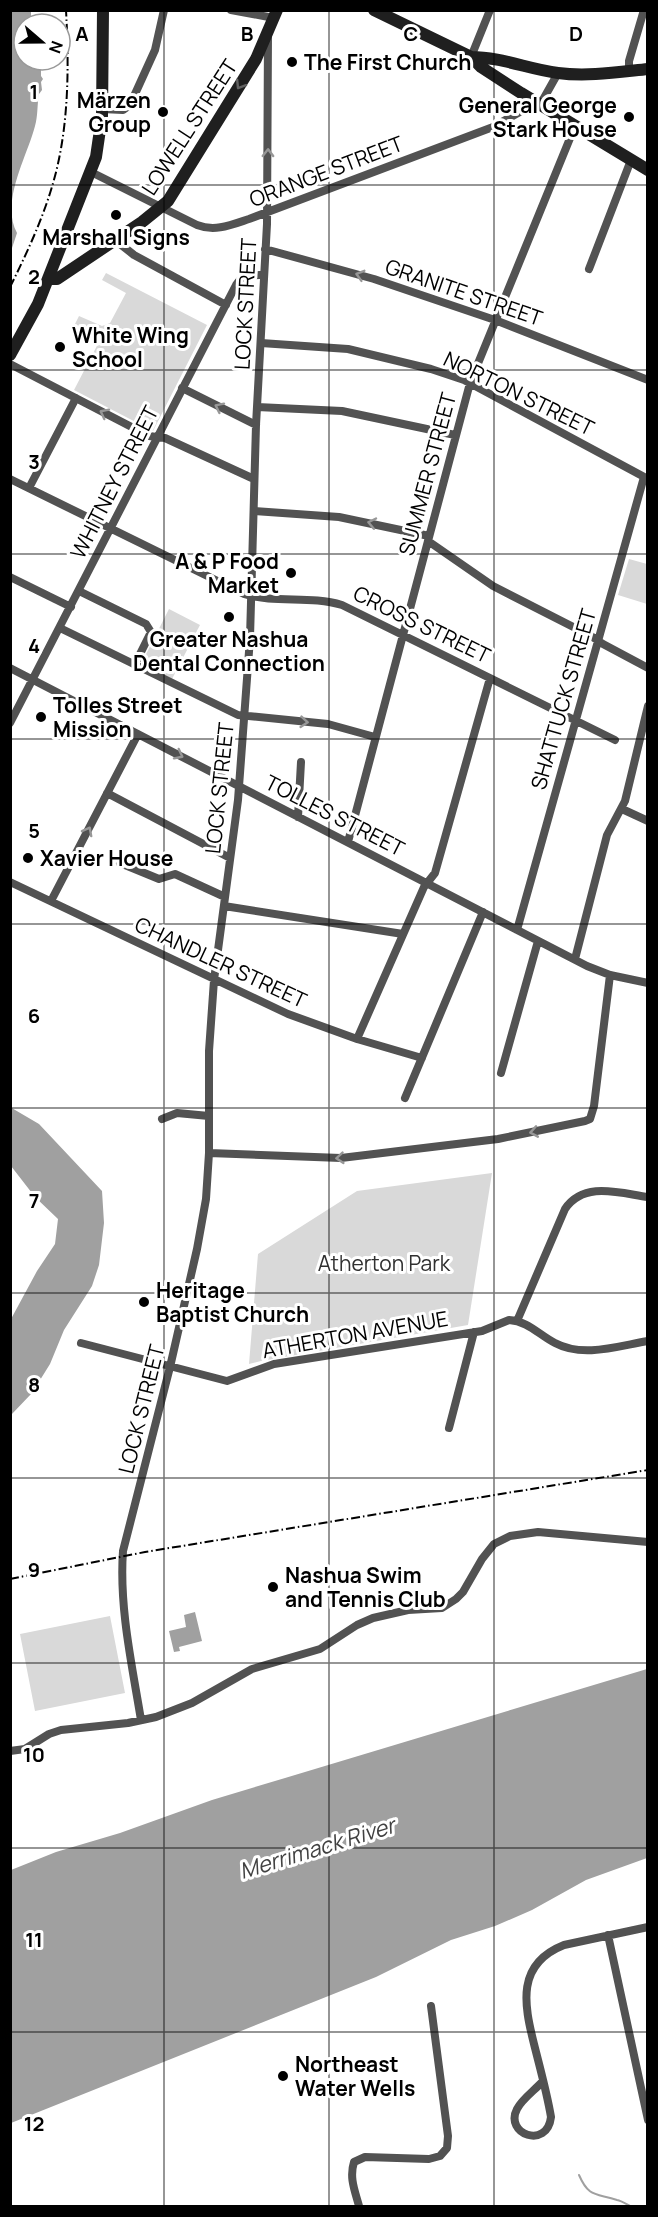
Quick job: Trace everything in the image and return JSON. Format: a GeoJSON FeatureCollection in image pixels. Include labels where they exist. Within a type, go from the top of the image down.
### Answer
{"type":"FeatureCollection","features":[{"type":"Feature","properties":{"kind":"street"},"geometry":{"type":"LineString","coordinates":[[12,350],[35,309],[48,279],[91,172],[100,142],[103,10]]}},
{"type":"Feature","properties":{"kind":"street"},"geometry":{"type":"LineString","coordinates":[[102,109],[123,110],[130,105],[152,59],[164,10]]}},
{"type":"Feature","properties":{"kind":"street"},"geometry":{"type":"LineString","coordinates":[[231,10],[276,14]]}},
{"type":"Feature","properties":{"kind":"street"},"geometry":{"type":"LineString","coordinates":[[374,10],[471,57],[481,67],[540,105],[648,170]]}},
{"type":"Feature","properties":{"kind":"street"},"geometry":{"type":"LineString","coordinates":[[471,57],[490,10]]}},
{"type":"Feature","properties":{"kind":"street"},"geometry":{"type":"LineString","coordinates":[[628,71],[644,10]]}},
{"type":"Feature","properties":{"kind":"street","name":"LOWELL STREET"},"geometry":{"type":"LineString","coordinates":[[48,279],[56,279],[162,207],[250,69],[276,14]]}},
{"type":"Feature","properties":{"kind":"street","name":"LOCK STREET"},"geometry":{"type":"LineString","coordinates":[[141,1720],[124,1607],[123,1551],[170,1367],[206,1199],[210,1116],[209,1051],[214,980],[240,786],[252,596],[256,425],[266,249],[268,34]]}},
{"type":"Feature","properties":{"kind":"street"},"geometry":{"type":"LineString","coordinates":[[471,57],[492,57],[558,73],[583,74],[648,69]]}},
{"type":"Feature","properties":{"kind":"street"},"geometry":{"type":"LineString","coordinates":[[540,105],[558,73]]}},
{"type":"Feature","properties":{"kind":"street","name":"ORANGE STREET"},"geometry":{"type":"LineString","coordinates":[[91,172],[197,225],[213,229],[232,225],[493,127],[525,109],[540,105]]}},
{"type":"Feature","properties":{"kind":"street","name":"SUMMER STREET"},"geometry":{"type":"LineString","coordinates":[[348,842],[470,383],[575,126]]}},
{"type":"Feature","properties":{"kind":"street"},"geometry":{"type":"LineString","coordinates":[[589,269],[631,159]]}},
{"type":"Feature","properties":{"kind":"street"},"geometry":{"type":"LineString","coordinates":[[115,240],[134,255],[226,305]]}},
{"type":"Feature","properties":{"kind":"street","name":"GRANITE STREET"},"geometry":{"type":"LineString","coordinates":[[266,249],[374,279],[495,320],[648,380]]}},
{"type":"Feature","properties":{"kind":"street","name":"WHITNEY STREET"},"geometry":{"type":"LineString","coordinates":[[10,723],[226,305],[242,278],[264,275]]}},
{"type":"Feature","properties":{"kind":"street","name":"NORTON STREET"},"geometry":{"type":"LineString","coordinates":[[261,343],[348,349],[419,365],[470,383],[646,478]]}},
{"type":"Feature","properties":{"kind":"street"},"geometry":{"type":"LineString","coordinates":[[10,364],[149,436],[165,438],[254,479]]}},
{"type":"Feature","properties":{"kind":"street"},"geometry":{"type":"LineString","coordinates":[[182,388],[256,425]]}},
{"type":"Feature","properties":{"kind":"street"},"geometry":{"type":"LineString","coordinates":[[29,488],[76,398]]}},
{"type":"Feature","properties":{"kind":"street"},"geometry":{"type":"LineString","coordinates":[[257,406],[342,411],[455,435]]}},
{"type":"Feature","properties":{"kind":"street","name":"SHATTUCK STREET"},"geometry":{"type":"LineString","coordinates":[[517,930],[646,478]]}},
{"type":"Feature","properties":{"kind":"street","name":"CROSS STREET"},"geometry":{"type":"LineString","coordinates":[[10,479],[226,586],[252,596],[333,602],[351,609],[615,740]]}},
{"type":"Feature","properties":{"kind":"street"},"geometry":{"type":"LineString","coordinates":[[254,511],[339,517],[429,538],[493,586],[648,668]]}},
{"type":"Feature","properties":{"kind":"street"},"geometry":{"type":"LineString","coordinates":[[10,577],[71,607]]}},
{"type":"Feature","properties":{"kind":"street"},"geometry":{"type":"LineString","coordinates":[[79,591],[146,624],[151,632],[135,664]]}},
{"type":"Feature","properties":{"kind":"street"},"geometry":{"type":"LineString","coordinates":[[60,628],[245,717],[328,724],[375,737]]}},
{"type":"Feature","properties":{"kind":"street","name":"TOLLES STREET"},"geometry":{"type":"LineString","coordinates":[[10,668],[538,941],[609,975],[648,983]]}},
{"type":"Feature","properties":{"kind":"street"},"geometry":{"type":"LineString","coordinates":[[357,1039],[423,887],[435,873],[490,678]]}},
{"type":"Feature","properties":{"kind":"street"},"geometry":{"type":"LineString","coordinates":[[575,959],[607,835],[622,809],[648,706]]}},
{"type":"Feature","properties":{"kind":"street"},"geometry":{"type":"LineString","coordinates":[[51,901],[138,734]]}},
{"type":"Feature","properties":{"kind":"street"},"geometry":{"type":"LineString","coordinates":[[298,817],[301,762]]}},
{"type":"Feature","properties":{"kind":"street"},"geometry":{"type":"LineString","coordinates":[[107,793],[230,858]]}},
{"type":"Feature","properties":{"kind":"street"},"geometry":{"type":"LineString","coordinates":[[622,809],[648,820]]}},
{"type":"Feature","properties":{"kind":"street"},"geometry":{"type":"LineString","coordinates":[[120,863],[159,879],[175,874],[225,901],[403,934]]}},
{"type":"Feature","properties":{"kind":"street","name":"CHANDLER STREET"},"geometry":{"type":"LineString","coordinates":[[10,882],[214,980],[316,1025],[423,1058]]}},
{"type":"Feature","properties":{"kind":"street"},"geometry":{"type":"LineString","coordinates":[[405,1098],[483,912]]}},
{"type":"Feature","properties":{"kind":"street"},"geometry":{"type":"LineString","coordinates":[[501,1073],[538,941]]}},
{"type":"Feature","properties":{"kind":"street"},"geometry":{"type":"LineString","coordinates":[[209,1153],[341,1158],[498,1138],[576,1124],[590,1119],[594,1106],[609,975]]}},
{"type":"Feature","properties":{"kind":"street"},"geometry":{"type":"LineString","coordinates":[[162,1119],[177,1113],[210,1116]]}},
{"type":"Feature","properties":{"kind":"street"},"geometry":{"type":"LineString","coordinates":[[648,1197],[596,1191],[573,1198],[565,1209],[517,1321],[531,1327],[558,1345],[578,1351],[648,1341]]}},
{"type":"Feature","properties":{"kind":"street","name":"ATHERTON AVENUE"},"geometry":{"type":"LineString","coordinates":[[81,1343],[230,1381],[256,1369],[274,1364],[486,1330],[504,1321],[517,1321]]}},
{"type":"Feature","properties":{"kind":"street"},"geometry":{"type":"LineString","coordinates":[[449,1428],[474,1332]]}},
{"type":"Feature","properties":{"kind":"street"},"geometry":{"type":"LineString","coordinates":[[10,1751],[25,1749],[49,1734],[61,1730],[141,1720],[192,1703],[252,1669],[320,1648],[365,1621],[398,1612],[436,1610],[449,1605],[463,1592],[488,1550],[501,1539],[538,1532],[648,1542]]}},
{"type":"Feature","properties":{"kind":"street"},"geometry":{"type":"LineString","coordinates":[[543,2081],[516,2110],[515,2122],[518,2128],[527,2135],[538,2135],[544,2132],[550,2123],[550,2111],[525,1999],[530,1976],[542,1958],[553,1950],[648,1927]]}},
{"type":"Feature","properties":{"kind":"street"},"geometry":{"type":"LineString","coordinates":[[608,1935],[648,2120]]}},
{"type":"Feature","properties":{"kind":"street"},"geometry":{"type":"LineString","coordinates":[[359,2206],[352,2182],[354,2162],[365,2157],[429,2159],[440,2156],[447,2148],[448,2136],[430,2006]]}},
{"type":"Feature","properties":{"kind":"green space"},"geometry":{"type":"Polygon","coordinates":[[[106,273],[207,325],[153,431],[74,390],[101,338],[75,324],[79,316],[102,326],[110,323],[126,293],[102,280],[106,273]]]}},
{"type":"Feature","properties":{"kind":"green space"},"geometry":{"type":"Polygon","coordinates":[[[629,559],[647,564],[647,604],[618,595],[629,559]]]}},
{"type":"Feature","properties":{"kind":"green space"},"geometry":{"type":"Polygon","coordinates":[[[169,609],[200,625],[172,679],[141,664],[169,609]]]}},
{"type":"Feature","properties":{"kind":"green space","name":"Atherton Park"},"geometry":{"type":"Polygon","coordinates":[[[492,1173],[468,1325],[249,1364],[258,1254],[357,1191],[492,1173]]]}},
{"type":"Feature","properties":{"kind":"green space"},"geometry":{"type":"Polygon","coordinates":[[[110,1616],[125,1693],[35,1711],[20,1634],[110,1616]]]}},
{"type":"Feature","properties":{"kind":"water"},"geometry":{"type":"Polygon","coordinates":[[[11,10],[31,11],[12,12],[12,72],[41,72],[43,79],[35,126],[13,194],[13,221],[17,233],[11,251],[11,10]]]}},
{"type":"Feature","properties":{"kind":"water"},"geometry":{"type":"Polygon","coordinates":[[[10,1107],[39,1124],[102,1191],[104,1223],[99,1265],[92,1286],[64,1330],[50,1364],[32,1393],[11,1415],[11,1319],[37,1271],[55,1244],[58,1219],[35,1197],[11,1166],[10,1107]]]}},
{"type":"Feature","properties":{"kind":"water"},"geometry":{"type":"Polygon","coordinates":[[[195,1612],[202,1641],[179,1647],[180,1651],[174,1652],[169,1631],[186,1627],[184,1615],[195,1612]]]}},
{"type":"Feature","properties":{"kind":"water","name":"Merrimack River"},"geometry":{"type":"Polygon","coordinates":[[[647,1669],[647,1858],[586,1880],[532,1910],[495,1926],[451,1940],[376,1977],[11,2123],[11,1870],[56,1852],[120,1833],[212,1800],[647,1669]]]}},
{"type":"Feature","properties":{"kind":"waterway"},"geometry":{"type":"LineString","coordinates":[[579,2175],[590,2191],[630,2206]]}},
{"type":"Feature","properties":{"kind":"railway"},"geometry":{"type":"LineString","coordinates":[[10,287],[41,218],[60,156],[67,94],[66,10]]}},
{"type":"Feature","properties":{"kind":"railway"},"geometry":{"type":"LineString","coordinates":[[10,1579],[145,1552],[648,1470]]}},
{"type":"Feature","properties":{"kind":"place","name":"The First Church"},"geometry":{"type":"Point","coordinates":[292,62]}},
{"type":"Feature","properties":{"kind":"place","name":"Märzen Group"},"geometry":{"type":"Point","coordinates":[163,112]}},
{"type":"Feature","properties":{"kind":"place","name":"General George Stark House"},"geometry":{"type":"Point","coordinates":[629,117]}},
{"type":"Feature","properties":{"kind":"place","name":"Marshall Signs"},"geometry":{"type":"Point","coordinates":[116,215]}},
{"type":"Feature","properties":{"kind":"place","name":"White Wing School"},"geometry":{"type":"Point","coordinates":[60,347]}},
{"type":"Feature","properties":{"kind":"place","name":"A & P Food Market"},"geometry":{"type":"Point","coordinates":[291,573]}},
{"type":"Feature","properties":{"kind":"place","name":"Greater Nashua Dental Connection"},"geometry":{"type":"Point","coordinates":[229,617]}},
{"type":"Feature","properties":{"kind":"place","name":"Tolles Street Mission"},"geometry":{"type":"Point","coordinates":[41,717]}},
{"type":"Feature","properties":{"kind":"place","name":"Xavier House"},"geometry":{"type":"Point","coordinates":[28,858]}},
{"type":"Feature","properties":{"kind":"place","name":"Heritage Baptist Church"},"geometry":{"type":"Point","coordinates":[144,1302]}},
{"type":"Feature","properties":{"kind":"place","name":"Nashua Swim and Tennis Club"},"geometry":{"type":"Point","coordinates":[273,1587]}},
{"type":"Feature","properties":{"kind":"place","name":"Northeast Water Wells"},"geometry":{"type":"Point","coordinates":[283,2076]}}]}
